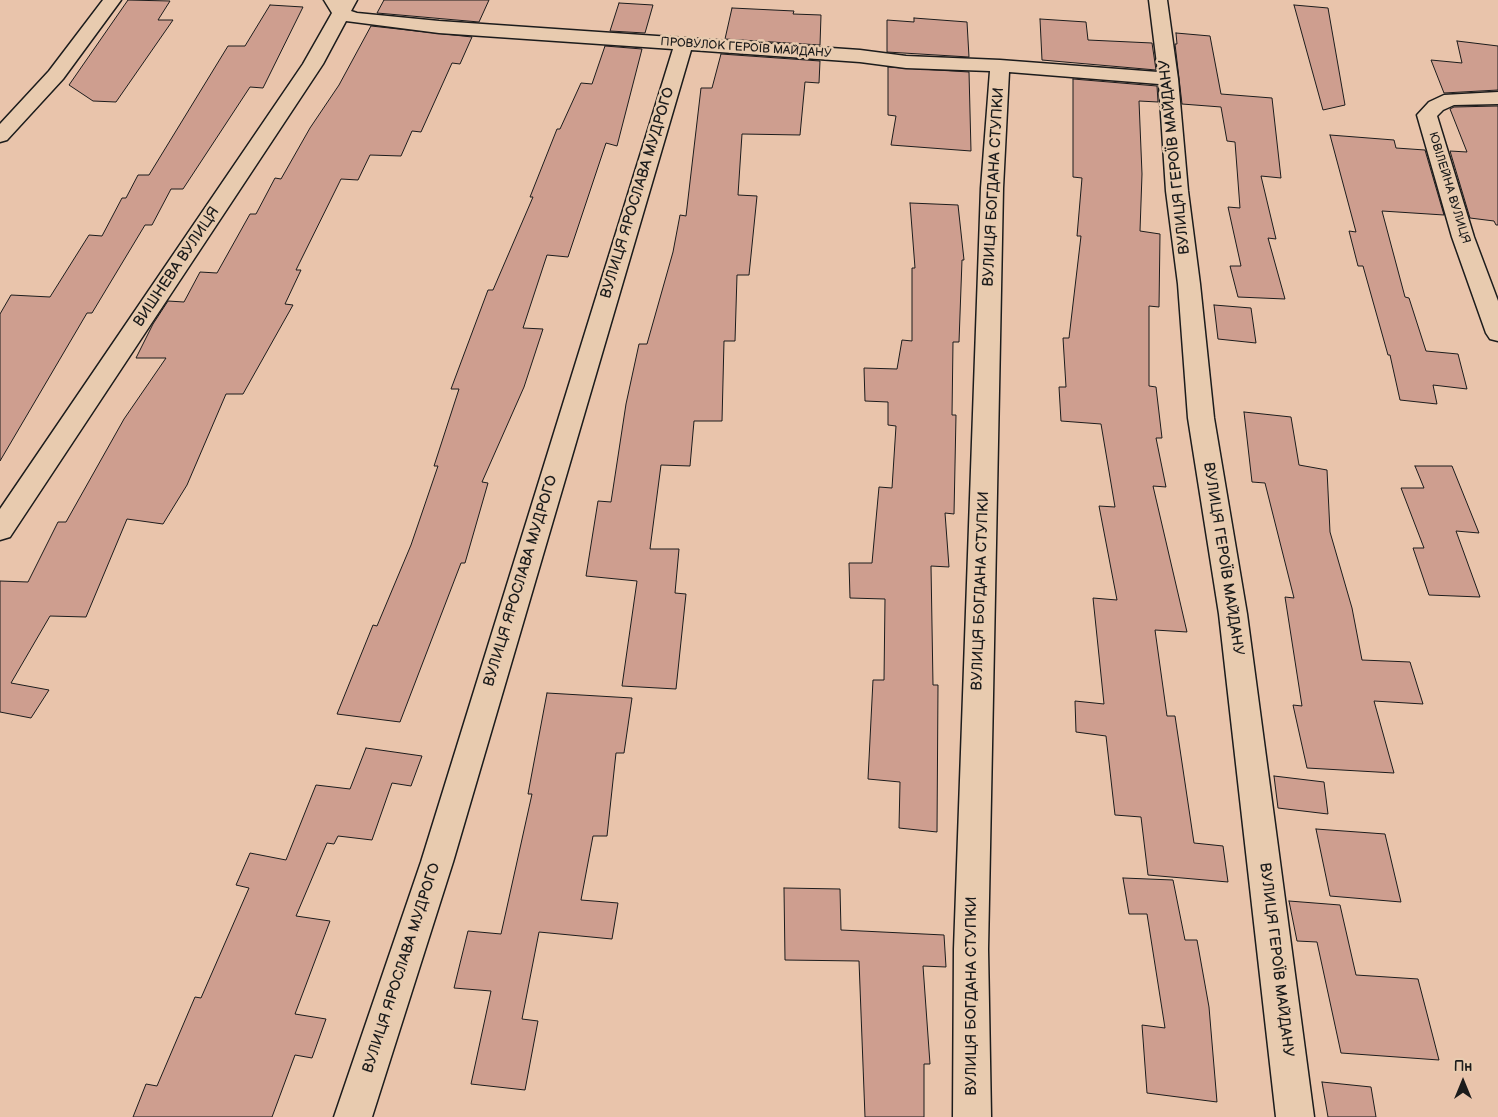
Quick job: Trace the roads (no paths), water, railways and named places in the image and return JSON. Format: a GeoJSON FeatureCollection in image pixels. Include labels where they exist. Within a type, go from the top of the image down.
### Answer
{"type":"FeatureCollection","features":[{"type":"Feature","properties":{"kind":"street"},"geometry":{"type":"LineString","coordinates":[[0,136],[56,74],[112,0]]}},
{"type":"Feature","properties":{"kind":"street","name":"ВУЛИЦЯ ГЕРОЇВ МАЙДАНУ"},"geometry":{"type":"LineString","coordinates":[[1158,0],[1168,79],[1177,191],[1189,284],[1201,418],[1233,614],[1295,1117]]}},
{"type":"Feature","properties":{"kind":"street","name":"ПРОВУЛОК ГЕРОЇВ МАЙДАНУ"},"geometry":{"type":"LineString","coordinates":[[341,5],[357,18],[439,27],[860,56],[906,62],[1000,66],[1168,79]]}},
{"type":"Feature","properties":{"kind":"street","name":"ВИШНЕВА ВУЛИЦЯ"},"geometry":{"type":"LineString","coordinates":[[0,530],[313,64],[341,5]]}},
{"type":"Feature","properties":{"kind":"street","name":"ВУЛИЦЯ ЯРОСЛАВА МУДРОГО"},"geometry":{"type":"LineString","coordinates":[[353,1117],[437,862],[684,43]]}},
{"type":"Feature","properties":{"kind":"street","name":"ВУЛИЦЯ БОГДАНА СТУПКИ"},"geometry":{"type":"LineString","coordinates":[[972,1117],[972,920],[992,188],[1000,66]]}},
{"type":"Feature","properties":{"kind":"street","name":"ЮВІЛЕЙНА ВУЛИЦЯ"},"geometry":{"type":"LineString","coordinates":[[1498,98],[1451,99],[1436,106],[1427,114],[1463,237],[1498,333]]}}]}
